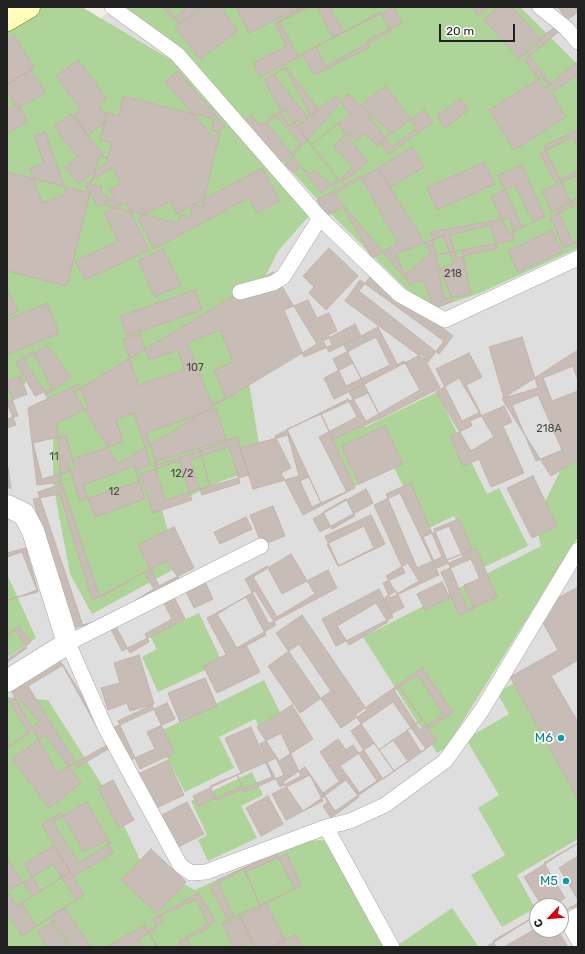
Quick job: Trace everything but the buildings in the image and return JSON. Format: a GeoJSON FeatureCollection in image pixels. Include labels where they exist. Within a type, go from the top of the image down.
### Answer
{"type":"FeatureCollection","features":[{"type":"Feature","properties":{"kind":"street"},"geometry":{"type":"LineString","coordinates":[[7,20],[29,7]]}},
{"type":"Feature","properties":{"kind":"street"},"geometry":{"type":"LineString","coordinates":[[7,506],[24,514],[33,531],[68,643],[7,681]]}},
{"type":"Feature","properties":{"kind":"lane"},"geometry":{"type":"LineString","coordinates":[[112,7],[177,54],[320,218],[400,295],[445,320],[578,258]]}},
{"type":"Feature","properties":{"kind":"lane"},"geometry":{"type":"LineString","coordinates":[[540,7],[566,28],[578,42]]}},
{"type":"Feature","properties":{"kind":"lane"},"geometry":{"type":"LineString","coordinates":[[240,292],[273,283],[283,277],[320,218]]}},
{"type":"Feature","properties":{"kind":"lane"},"geometry":{"type":"LineString","coordinates":[[261,546],[68,643],[104,728],[180,865],[191,873],[206,872],[326,826],[350,821],[385,805],[445,761],[482,710],[578,550]]}},
{"type":"Feature","properties":{"kind":"lane"},"geometry":{"type":"LineString","coordinates":[[326,826],[392,947]]}},
{"type":"Feature","properties":{"kind":"lane"},"geometry":{"type":"LineString","coordinates":[[578,915],[568,922],[578,940]]}},
{"type":"Feature","properties":{"kind":"shaded area"},"geometry":{"type":"Polygon","coordinates":[[[118,7],[578,7],[578,947],[7,947],[7,74],[118,7]]]}},
{"type":"Feature","properties":{"kind":"green space"},"geometry":{"type":"Polygon","coordinates":[[[23,7],[82,7],[173,61],[309,216],[278,251],[263,281],[245,358],[263,468],[221,481],[162,510],[178,567],[92,614],[70,574],[53,483],[53,410],[33,374],[7,405],[7,17],[23,7]]]}},
{"type":"Feature","properties":{"kind":"green space"},"geometry":{"type":"Polygon","coordinates":[[[121,7],[520,7],[578,65],[578,248],[480,293],[439,307],[415,298],[331,214],[182,53],[121,7]]]}},
{"type":"Feature","properties":{"kind":"green space"},"geometry":{"type":"Polygon","coordinates":[[[437,392],[487,494],[499,488],[528,546],[480,569],[454,516],[425,530],[394,468],[351,488],[327,439],[362,422],[365,427],[437,392]]]}},
{"type":"Feature","properties":{"kind":"green space"},"geometry":{"type":"Polygon","coordinates":[[[569,454],[578,459],[578,537],[446,748],[437,753],[363,637],[541,546],[535,521],[569,454]]]}},
{"type":"Feature","properties":{"kind":"green space"},"geometry":{"type":"Polygon","coordinates":[[[7,574],[36,638],[7,658],[7,574]]]}},
{"type":"Feature","properties":{"kind":"green space"},"geometry":{"type":"Polygon","coordinates":[[[199,613],[222,662],[158,692],[142,657],[157,649],[150,636],[199,613]]]}},
{"type":"Feature","properties":{"kind":"green space"},"geometry":{"type":"Polygon","coordinates":[[[264,680],[287,726],[264,738],[255,719],[219,737],[234,768],[185,792],[155,734],[264,680]]]}},
{"type":"Feature","properties":{"kind":"green space"},"geometry":{"type":"Polygon","coordinates":[[[514,683],[578,791],[578,839],[517,875],[530,898],[529,911],[502,927],[471,875],[505,855],[478,808],[499,795],[466,739],[509,714],[497,693],[514,683]]]}},
{"type":"Feature","properties":{"kind":"green space"},"geometry":{"type":"Polygon","coordinates":[[[7,697],[48,700],[113,802],[140,860],[195,890],[301,841],[329,840],[388,947],[7,947],[7,697]]]}},
{"type":"Feature","properties":{"kind":"green space"},"geometry":{"type":"Polygon","coordinates":[[[252,772],[263,795],[241,806],[257,838],[208,861],[198,840],[207,835],[191,801],[252,772]]]}},
{"type":"Feature","properties":{"kind":"green space"},"geometry":{"type":"Polygon","coordinates":[[[452,908],[478,946],[395,947],[452,908]]]}},
{"type":"Feature","properties":{"kind":"place","name":"М6"},"geometry":{"type":"Point","coordinates":[561,738]}},
{"type":"Feature","properties":{"kind":"place","name":"М5"},"geometry":{"type":"Point","coordinates":[566,881]}}]}
